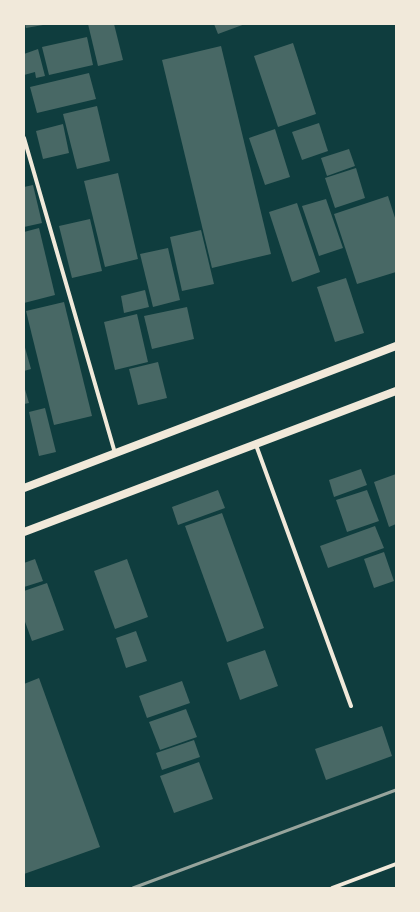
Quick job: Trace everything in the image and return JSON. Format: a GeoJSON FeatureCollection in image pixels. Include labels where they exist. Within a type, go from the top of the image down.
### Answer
{"type":"FeatureCollection","features":[{"type":"Feature","properties":{"kind":"main road"},"geometry":{"type":"LineString","coordinates":[[24,488],[396,346]]}},
{"type":"Feature","properties":{"kind":"main road"},"geometry":{"type":"LineString","coordinates":[[24,532],[396,391]]}},
{"type":"Feature","properties":{"kind":"street"},"geometry":{"type":"LineString","coordinates":[[24,138],[115,453]]}},
{"type":"Feature","properties":{"kind":"street"},"geometry":{"type":"LineString","coordinates":[[256,444],[351,706]]}},
{"type":"Feature","properties":{"kind":"street"},"geometry":{"type":"LineString","coordinates":[[332,888],[396,864]]}},
{"type":"Feature","properties":{"kind":"building"},"geometry":{"type":"Polygon","coordinates":[[[25,24],[43,24],[43,25],[26,28],[25,24]]]}},
{"type":"Feature","properties":{"kind":"building"},"geometry":{"type":"Polygon","coordinates":[[[88,24],[114,24],[123,60],[98,66],[88,24]]]}},
{"type":"Feature","properties":{"kind":"building"},"geometry":{"type":"Polygon","coordinates":[[[214,24],[245,24],[218,34],[214,24]]]}},
{"type":"Feature","properties":{"kind":"building"},"geometry":{"type":"Polygon","coordinates":[[[87,37],[93,65],[49,75],[42,47],[87,37]]]}},
{"type":"Feature","properties":{"kind":"building"},"geometry":{"type":"Polygon","coordinates":[[[293,43],[316,114],[278,127],[254,56],[293,43]]]}},
{"type":"Feature","properties":{"kind":"building"},"geometry":{"type":"Polygon","coordinates":[[[221,46],[271,254],[212,268],[162,60],[221,46]]]}},
{"type":"Feature","properties":{"kind":"building"},"geometry":{"type":"Polygon","coordinates":[[[38,49],[45,76],[36,78],[35,72],[24,75],[24,54],[38,49]]]}},
{"type":"Feature","properties":{"kind":"building"},"geometry":{"type":"Polygon","coordinates":[[[89,73],[96,99],[37,113],[30,87],[89,73]]]}},
{"type":"Feature","properties":{"kind":"building"},"geometry":{"type":"Polygon","coordinates":[[[97,106],[110,161],[77,169],[63,114],[97,106]]]}},
{"type":"Feature","properties":{"kind":"building"},"geometry":{"type":"Polygon","coordinates":[[[319,123],[328,151],[302,160],[292,132],[319,123]]]}},
{"type":"Feature","properties":{"kind":"building"},"geometry":{"type":"Polygon","coordinates":[[[63,124],[69,153],[43,159],[36,131],[63,124]]]}},
{"type":"Feature","properties":{"kind":"building"},"geometry":{"type":"Polygon","coordinates":[[[275,129],[290,177],[265,185],[249,138],[275,129]]]}},
{"type":"Feature","properties":{"kind":"building"},"geometry":{"type":"Polygon","coordinates":[[[349,149],[355,166],[327,176],[321,158],[349,149]]]}},
{"type":"Feature","properties":{"kind":"building"},"geometry":{"type":"Polygon","coordinates":[[[356,168],[365,198],[335,208],[325,178],[356,168]]]}},
{"type":"Feature","properties":{"kind":"building"},"geometry":{"type":"Polygon","coordinates":[[[118,173],[138,259],[105,267],[84,181],[118,173]]]}},
{"type":"Feature","properties":{"kind":"building"},"geometry":{"type":"Polygon","coordinates":[[[33,185],[42,223],[24,227],[24,187],[33,185]]]}},
{"type":"Feature","properties":{"kind":"building"},"geometry":{"type":"Polygon","coordinates":[[[388,196],[396,221],[396,272],[357,284],[334,214],[388,196]]]}},
{"type":"Feature","properties":{"kind":"building"},"geometry":{"type":"Polygon","coordinates":[[[326,199],[343,248],[319,256],[302,206],[326,199]]]}},
{"type":"Feature","properties":{"kind":"building"},"geometry":{"type":"Polygon","coordinates":[[[297,203],[320,272],[292,282],[269,212],[297,203]]]}},
{"type":"Feature","properties":{"kind":"building"},"geometry":{"type":"Polygon","coordinates":[[[90,219],[102,271],[72,278],[59,226],[90,219]]]}},
{"type":"Feature","properties":{"kind":"building"},"geometry":{"type":"Polygon","coordinates":[[[39,228],[55,295],[24,303],[24,232],[39,228]]]}},
{"type":"Feature","properties":{"kind":"building"},"geometry":{"type":"Polygon","coordinates":[[[201,230],[214,284],[182,291],[170,237],[201,230]]]}},
{"type":"Feature","properties":{"kind":"building"},"geometry":{"type":"Polygon","coordinates":[[[168,248],[180,300],[153,307],[140,254],[168,248]]]}},
{"type":"Feature","properties":{"kind":"building"},"geometry":{"type":"Polygon","coordinates":[[[346,278],[364,333],[335,342],[317,287],[346,278]]]}},
{"type":"Feature","properties":{"kind":"building"},"geometry":{"type":"Polygon","coordinates":[[[145,290],[149,307],[124,313],[121,296],[145,290]]]}},
{"type":"Feature","properties":{"kind":"building"},"geometry":{"type":"Polygon","coordinates":[[[64,302],[92,416],[54,425],[26,311],[64,302]]]}},
{"type":"Feature","properties":{"kind":"building"},"geometry":{"type":"Polygon","coordinates":[[[187,307],[194,339],[152,349],[144,316],[187,307]]]}},
{"type":"Feature","properties":{"kind":"building"},"geometry":{"type":"Polygon","coordinates":[[[137,314],[148,362],[115,370],[104,322],[137,314]]]}},
{"type":"Feature","properties":{"kind":"building"},"geometry":{"type":"Polygon","coordinates":[[[24,344],[31,369],[24,371],[24,344]]]}},
{"type":"Feature","properties":{"kind":"building"},"geometry":{"type":"Polygon","coordinates":[[[158,362],[167,398],[138,405],[129,369],[158,362]]]}},
{"type":"Feature","properties":{"kind":"building"},"geometry":{"type":"Polygon","coordinates":[[[24,386],[29,403],[24,404],[24,386]]]}},
{"type":"Feature","properties":{"kind":"building"},"geometry":{"type":"Polygon","coordinates":[[[45,408],[56,452],[39,456],[29,412],[45,408]]]}},
{"type":"Feature","properties":{"kind":"building"},"geometry":{"type":"Polygon","coordinates":[[[361,469],[367,485],[334,497],[329,480],[361,469]]]}},
{"type":"Feature","properties":{"kind":"building"},"geometry":{"type":"Polygon","coordinates":[[[396,474],[396,524],[389,527],[374,482],[396,474]]]}},
{"type":"Feature","properties":{"kind":"building"},"geometry":{"type":"Polygon","coordinates":[[[218,490],[225,508],[178,525],[172,507],[218,490]]]}},
{"type":"Feature","properties":{"kind":"building"},"geometry":{"type":"Polygon","coordinates":[[[367,490],[379,521],[347,532],[336,500],[367,490]]]}},
{"type":"Feature","properties":{"kind":"building"},"geometry":{"type":"Polygon","coordinates":[[[222,513],[264,628],[227,642],[185,526],[222,513]]]}},
{"type":"Feature","properties":{"kind":"building"},"geometry":{"type":"Polygon","coordinates":[[[375,526],[384,548],[328,568],[320,546],[375,526]]]}},
{"type":"Feature","properties":{"kind":"building"},"geometry":{"type":"Polygon","coordinates":[[[384,552],[394,581],[374,588],[364,559],[384,552]]]}},
{"type":"Feature","properties":{"kind":"building"},"geometry":{"type":"Polygon","coordinates":[[[35,559],[43,581],[24,587],[24,563],[35,559]]]}},
{"type":"Feature","properties":{"kind":"building"},"geometry":{"type":"Polygon","coordinates":[[[127,559],[148,617],[115,629],[94,571],[127,559]]]}},
{"type":"Feature","properties":{"kind":"building"},"geometry":{"type":"Polygon","coordinates":[[[47,583],[64,630],[32,641],[24,619],[24,591],[47,583]]]}},
{"type":"Feature","properties":{"kind":"building"},"geometry":{"type":"Polygon","coordinates":[[[136,631],[147,661],[126,668],[116,638],[136,631]]]}},
{"type":"Feature","properties":{"kind":"building"},"geometry":{"type":"Polygon","coordinates":[[[265,650],[278,686],[240,700],[227,663],[265,650]]]}},
{"type":"Feature","properties":{"kind":"building"},"geometry":{"type":"Polygon","coordinates":[[[39,678],[100,847],[24,874],[24,684],[39,678]]]}},
{"type":"Feature","properties":{"kind":"building"},"geometry":{"type":"Polygon","coordinates":[[[182,681],[190,703],[147,718],[139,696],[182,681]]]}},
{"type":"Feature","properties":{"kind":"building"},"geometry":{"type":"Polygon","coordinates":[[[186,709],[197,737],[160,750],[149,722],[186,709]]]}},
{"type":"Feature","properties":{"kind":"building"},"geometry":{"type":"Polygon","coordinates":[[[382,726],[392,756],[326,780],[315,749],[382,726]]]}},
{"type":"Feature","properties":{"kind":"building"},"geometry":{"type":"Polygon","coordinates":[[[194,740],[200,757],[162,770],[156,753],[194,740]]]}},
{"type":"Feature","properties":{"kind":"building"},"geometry":{"type":"Polygon","coordinates":[[[199,762],[213,799],[174,813],[160,776],[199,762]]]}},
{"type":"Feature","properties":{"kind":"railway"},"geometry":{"type":"LineString","coordinates":[[133,888],[396,790]]}}]}
